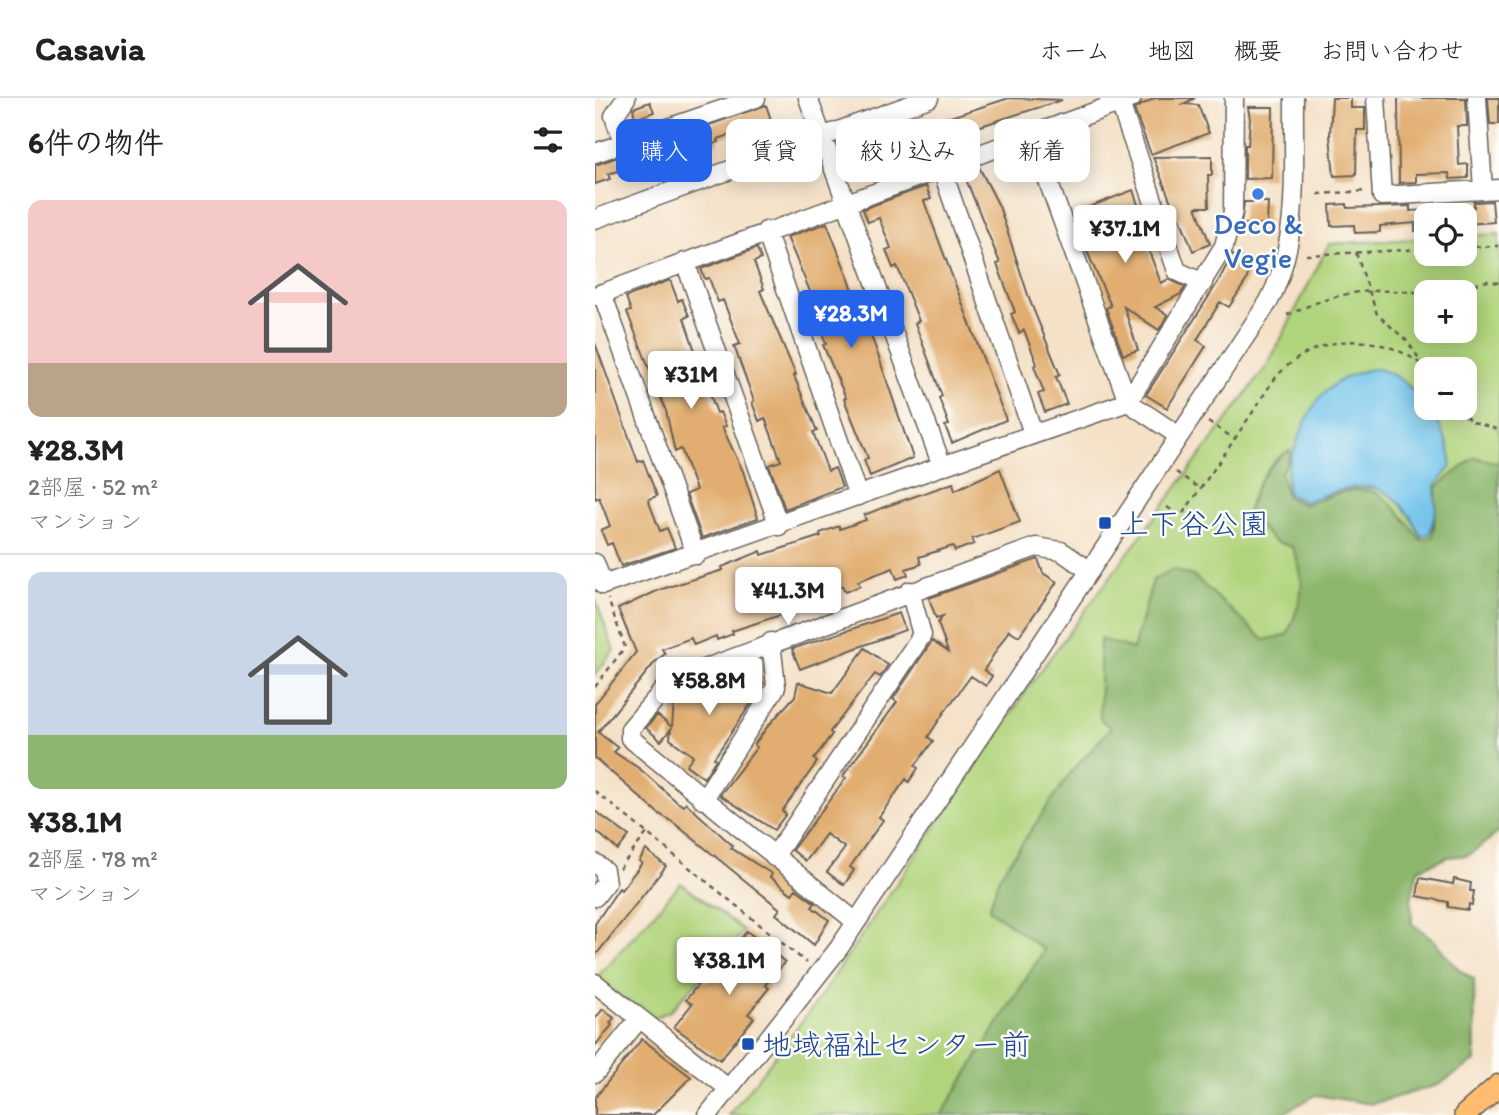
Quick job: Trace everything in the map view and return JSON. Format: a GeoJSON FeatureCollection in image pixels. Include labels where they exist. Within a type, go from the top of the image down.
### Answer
{"type":"FeatureCollection","features":[{"type":"Feature","properties":{"kind":"main road"},"geometry":{"type":"LineString","coordinates":[[1465,1115],[1499,1085]]}},
{"type":"Feature","properties":{"kind":"street"},"geometry":{"type":"LineString","coordinates":[[616,122],[614,116],[626,98]]}},
{"type":"Feature","properties":{"kind":"street"},"geometry":{"type":"LineString","coordinates":[[694,119],[756,98]]}},
{"type":"Feature","properties":{"kind":"street"},"geometry":{"type":"LineString","coordinates":[[808,98],[942,467]]}},
{"type":"Feature","properties":{"kind":"street"},"geometry":{"type":"LineString","coordinates":[[595,219],[929,98]]}},
{"type":"Feature","properties":{"kind":"street"},"geometry":{"type":"LineString","coordinates":[[595,563],[603,585],[779,526],[1033,433],[1128,402],[1224,246],[1233,211],[1234,98]]}},
{"type":"Feature","properties":{"kind":"street"},"geometry":{"type":"LineString","coordinates":[[708,1115],[821,974],[1269,302],[1280,281],[1292,221],[1294,98]]}},
{"type":"Feature","properties":{"kind":"street"},"geometry":{"type":"LineString","coordinates":[[1376,98],[1382,196],[1491,190],[1477,98]]}},
{"type":"Feature","properties":{"kind":"street"},"geometry":{"type":"LineString","coordinates":[[1074,119],[1126,100],[1177,271],[1203,283]]}},
{"type":"Feature","properties":{"kind":"street"},"geometry":{"type":"LineString","coordinates":[[595,153],[616,146]]}},
{"type":"Feature","properties":{"kind":"street"},"geometry":{"type":"LineString","coordinates":[[695,555],[599,295],[899,182]]}},
{"type":"Feature","properties":{"kind":"street"},"geometry":{"type":"LineString","coordinates":[[946,182],[1033,433]]}},
{"type":"Feature","properties":{"kind":"street"},"geometry":{"type":"LineString","coordinates":[[1048,182],[1128,402],[1179,436]]}},
{"type":"Feature","properties":{"kind":"street"},"geometry":{"type":"LineString","coordinates":[[766,231],[858,496]]}},
{"type":"Feature","properties":{"kind":"street"},"geometry":{"type":"LineString","coordinates":[[685,262],[779,526]]}},
{"type":"Feature","properties":{"kind":"street"},"geometry":{"type":"LineString","coordinates":[[856,922],[630,738],[629,729],[671,681],[909,591],[1044,546],[1061,551],[1090,571]]}},
{"type":"Feature","properties":{"kind":"street"},"geometry":{"type":"LineString","coordinates":[[774,857],[922,635],[909,591]]}},
{"type":"Feature","properties":{"kind":"street"},"geometry":{"type":"LineString","coordinates":[[703,800],[776,687],[771,642]]}},
{"type":"Feature","properties":{"kind":"street"},"geometry":{"type":"LineString","coordinates":[[595,897],[606,883],[600,870]]}},
{"type":"Feature","properties":{"kind":"street"},"geometry":{"type":"LineString","coordinates":[[595,983],[729,1089]]}},
{"type":"Feature","properties":{"kind":"street"},"geometry":{"type":"LineString","coordinates":[[595,1073],[639,1019]]}},
{"type":"Feature","properties":{"kind":"path"},"geometry":{"type":"LineString","coordinates":[[1318,194],[1381,191]]}},
{"type":"Feature","properties":{"kind":"path"},"geometry":{"type":"LineString","coordinates":[[1477,247],[1499,246]]}},
{"type":"Feature","properties":{"kind":"path"},"geometry":{"type":"LineString","coordinates":[[1307,255],[1414,250]]}},
{"type":"Feature","properties":{"kind":"path"},"geometry":{"type":"LineString","coordinates":[[1356,253],[1377,314],[1407,341],[1418,357]]}},
{"type":"Feature","properties":{"kind":"path"},"geometry":{"type":"LineString","coordinates":[[1477,284],[1487,281],[1499,283]]}},
{"type":"Feature","properties":{"kind":"path"},"geometry":{"type":"LineString","coordinates":[[1287,315],[1320,300],[1369,290],[1414,292]]}},
{"type":"Feature","properties":{"kind":"path"},"geometry":{"type":"LineString","coordinates":[[1167,507],[1181,516],[1279,375],[1308,352],[1339,341],[1366,341],[1397,349],[1414,360]]}},
{"type":"Feature","properties":{"kind":"path"},"geometry":{"type":"LineString","coordinates":[[1205,420],[1235,439]]}},
{"type":"Feature","properties":{"kind":"path"},"geometry":{"type":"LineString","coordinates":[[1469,420],[1499,430]]}},
{"type":"Feature","properties":{"kind":"path"},"geometry":{"type":"LineString","coordinates":[[1173,471],[1201,488]]}},
{"type":"Feature","properties":{"kind":"path"},"geometry":{"type":"LineString","coordinates":[[595,687],[625,647],[603,585]]}},
{"type":"Feature","properties":{"kind":"path"},"geometry":{"type":"LineString","coordinates":[[595,791],[821,974]]}},
{"type":"Feature","properties":{"kind":"path"},"geometry":{"type":"LineString","coordinates":[[600,870],[616,873],[647,833]]}},
{"type":"Feature","properties":{"kind":"green space"},"geometry":{"type":"Polygon","coordinates":[[[1499,234],[1499,485],[1457,548],[1052,953],[947,1115],[729,1115],[816,1003],[1035,678],[1267,366],[1329,244],[1414,239],[1414,266],[1477,266],[1477,235],[1499,234]]]}},
{"type":"Feature","properties":{"kind":"green space"},"geometry":{"type":"Polygon","coordinates":[[[1290,450],[1291,455],[1281,473],[1287,497],[1304,505],[1345,491],[1372,491],[1394,507],[1421,540],[1433,537],[1437,487],[1475,457],[1499,463],[1499,832],[1469,855],[1448,857],[1418,869],[1411,900],[1412,924],[1433,939],[1458,968],[1474,979],[1475,1061],[1438,1085],[1372,1104],[1316,1095],[1280,1115],[941,1115],[1044,950],[989,909],[999,877],[1071,772],[1111,728],[1100,719],[1100,639],[1133,649],[1153,580],[1173,569],[1195,577],[1264,640],[1287,635],[1301,591],[1297,559],[1292,547],[1274,541],[1247,515],[1262,478],[1274,462],[1290,450]]]}},
{"type":"Feature","properties":{"kind":"green space"},"geometry":{"type":"Polygon","coordinates":[[[595,598],[614,650],[595,675],[595,598]]]}},
{"type":"Feature","properties":{"kind":"green space"},"geometry":{"type":"Polygon","coordinates":[[[681,883],[744,931],[670,1011],[651,1019],[596,978],[681,883]]]}},
{"type":"Feature","properties":{"kind":"water"},"geometry":{"type":"Polygon","coordinates":[[[1372,369],[1385,371],[1399,379],[1414,392],[1414,420],[1436,420],[1444,437],[1450,452],[1451,466],[1435,486],[1436,509],[1430,534],[1421,536],[1398,502],[1386,492],[1373,488],[1342,490],[1304,502],[1288,494],[1287,473],[1290,462],[1315,404],[1332,386],[1356,373],[1372,369]]]}},
{"type":"Feature","properties":{"kind":"building"},"geometry":{"type":"Polygon","coordinates":[[[1009,98],[1062,100],[1003,119],[994,119],[994,122],[980,126],[980,119],[945,119],[1009,98]]]}},
{"type":"Feature","properties":{"kind":"building"},"geometry":{"type":"Polygon","coordinates":[[[1155,98],[1195,98],[1183,104],[1198,105],[1209,133],[1151,154],[1134,109],[1155,98]]]}},
{"type":"Feature","properties":{"kind":"building"},"geometry":{"type":"Polygon","coordinates":[[[1332,98],[1351,98],[1351,108],[1365,108],[1365,130],[1357,130],[1356,175],[1334,176],[1330,136],[1332,98]]]}},
{"type":"Feature","properties":{"kind":"building"},"geometry":{"type":"Polygon","coordinates":[[[1398,98],[1466,98],[1467,126],[1457,126],[1459,165],[1468,164],[1468,178],[1450,179],[1449,173],[1416,174],[1416,182],[1399,183],[1398,98]]]}},
{"type":"Feature","properties":{"kind":"building"},"geometry":{"type":"Polygon","coordinates":[[[1488,98],[1499,98],[1499,124],[1490,124],[1488,98]]]}},
{"type":"Feature","properties":{"kind":"building"},"geometry":{"type":"Polygon","coordinates":[[[650,102],[654,112],[635,119],[633,108],[650,102]]]}},
{"type":"Feature","properties":{"kind":"building"},"geometry":{"type":"Polygon","coordinates":[[[766,105],[771,119],[726,119],[766,105]]]}},
{"type":"Feature","properties":{"kind":"building"},"geometry":{"type":"Polygon","coordinates":[[[1248,107],[1273,107],[1272,178],[1245,179],[1245,145],[1248,145],[1250,119],[1248,107]]]}},
{"type":"Feature","properties":{"kind":"building"},"geometry":{"type":"Polygon","coordinates":[[[726,119],[726,136],[712,144],[712,124],[726,119]]]}},
{"type":"Feature","properties":{"kind":"building"},"geometry":{"type":"Polygon","coordinates":[[[1212,156],[1212,175],[1208,175],[1209,207],[1196,207],[1210,244],[1193,251],[1180,218],[1172,221],[1167,207],[1172,205],[1153,157],[1212,156]]]}},
{"type":"Feature","properties":{"kind":"building"},"geometry":{"type":"Polygon","coordinates":[[[616,158],[616,172],[608,174],[610,179],[595,184],[595,165],[616,158]]]}},
{"type":"Feature","properties":{"kind":"building"},"geometry":{"type":"Polygon","coordinates":[[[980,169],[999,206],[1030,301],[1060,375],[1056,377],[1067,404],[1045,412],[1038,394],[1044,392],[1034,366],[1037,364],[1024,330],[1019,333],[1011,314],[1015,312],[997,264],[1000,263],[967,182],[980,182],[980,169]]]}},
{"type":"Feature","properties":{"kind":"building"},"geometry":{"type":"Polygon","coordinates":[[[926,186],[931,199],[924,201],[1006,420],[952,443],[945,426],[949,425],[939,398],[942,396],[915,323],[919,321],[897,266],[893,268],[886,250],[891,248],[879,218],[868,222],[863,209],[926,186]]]}},
{"type":"Feature","properties":{"kind":"building"},"geometry":{"type":"Polygon","coordinates":[[[1133,190],[1146,228],[1141,230],[1161,283],[1169,279],[1185,287],[1181,294],[1155,307],[1168,315],[1159,330],[1124,307],[1138,350],[1123,355],[1106,308],[1111,306],[1079,233],[1084,232],[1076,212],[1133,190]],[[1114,216],[1094,224],[1104,251],[1125,243],[1114,216]]]}},
{"type":"Feature","properties":{"kind":"building"},"geometry":{"type":"Polygon","coordinates":[[[1492,201],[1494,222],[1477,223],[1477,203],[1474,202],[1492,201]]]}},
{"type":"Feature","properties":{"kind":"building"},"geometry":{"type":"Polygon","coordinates":[[[1244,202],[1268,202],[1267,225],[1241,224],[1244,202]]]}},
{"type":"Feature","properties":{"kind":"building"},"geometry":{"type":"Polygon","coordinates":[[[1347,204],[1347,208],[1410,206],[1410,211],[1414,211],[1414,223],[1380,226],[1380,232],[1355,233],[1354,225],[1331,226],[1330,205],[1347,204]]]}},
{"type":"Feature","properties":{"kind":"building"},"geometry":{"type":"Polygon","coordinates":[[[827,223],[876,349],[913,458],[870,476],[864,460],[868,458],[823,345],[826,344],[813,311],[818,310],[787,237],[827,223]]]}},
{"type":"Feature","properties":{"kind":"building"},"geometry":{"type":"Polygon","coordinates":[[[757,248],[761,259],[754,262],[764,289],[760,291],[796,375],[794,376],[817,431],[813,432],[828,471],[835,468],[842,487],[785,509],[769,465],[781,461],[765,418],[759,421],[752,402],[754,401],[734,346],[740,344],[723,300],[718,302],[709,278],[705,279],[701,269],[757,248]]]}},
{"type":"Feature","properties":{"kind":"building"},"geometry":{"type":"Polygon","coordinates":[[[1232,255],[1252,262],[1246,281],[1229,307],[1220,302],[1197,340],[1206,346],[1167,408],[1146,395],[1218,282],[1232,255]]]}},
{"type":"Feature","properties":{"kind":"building"},"geometry":{"type":"Polygon","coordinates":[[[670,280],[678,301],[682,299],[689,316],[684,318],[702,372],[717,413],[720,412],[726,426],[722,427],[743,471],[758,518],[702,538],[686,494],[696,490],[681,449],[675,452],[666,411],[627,312],[631,311],[626,297],[670,280]]]}},
{"type":"Feature","properties":{"kind":"building"},"geometry":{"type":"Polygon","coordinates":[[[595,343],[638,462],[643,460],[657,496],[649,499],[660,531],[667,528],[675,548],[621,566],[612,543],[607,545],[601,530],[610,526],[599,497],[595,499],[595,343]]]}},
{"type":"Feature","properties":{"kind":"building"},"geometry":{"type":"Polygon","coordinates":[[[1000,469],[1020,522],[972,539],[974,544],[955,551],[953,546],[919,557],[921,564],[906,569],[908,575],[897,579],[893,568],[858,581],[860,586],[845,592],[842,586],[804,600],[782,609],[784,614],[732,631],[733,634],[717,640],[716,636],[694,645],[691,638],[662,649],[665,654],[655,662],[598,732],[618,748],[614,752],[640,769],[677,802],[684,806],[686,803],[733,846],[731,848],[772,874],[770,877],[792,894],[796,889],[815,903],[812,907],[829,920],[814,945],[776,914],[780,909],[658,813],[595,758],[595,704],[636,652],[618,609],[659,590],[723,570],[722,567],[761,551],[762,555],[821,536],[820,533],[839,526],[840,529],[866,520],[864,515],[887,506],[953,483],[955,490],[1000,469]]]}},
{"type":"Feature","properties":{"kind":"building"},"geometry":{"type":"Polygon","coordinates":[[[1038,559],[1043,573],[1057,582],[1019,636],[1009,630],[984,670],[992,676],[986,686],[971,676],[943,714],[928,737],[933,741],[915,766],[918,768],[909,782],[906,779],[879,817],[883,820],[850,867],[854,870],[844,885],[827,872],[845,848],[826,834],[806,861],[792,850],[846,778],[843,776],[897,702],[893,699],[932,641],[948,652],[938,623],[943,616],[936,618],[929,598],[1038,559]]]}},
{"type":"Feature","properties":{"kind":"building"},"geometry":{"type":"Polygon","coordinates":[[[899,613],[905,630],[800,669],[792,649],[899,613]]]}},
{"type":"Feature","properties":{"kind":"building"},"geometry":{"type":"Polygon","coordinates":[[[865,648],[888,665],[880,677],[875,674],[830,732],[832,734],[814,759],[817,762],[782,811],[786,814],[774,830],[720,795],[757,747],[754,745],[768,726],[795,696],[798,682],[832,693],[865,648]]]}},
{"type":"Feature","properties":{"kind":"building"},"geometry":{"type":"Polygon","coordinates":[[[755,664],[763,684],[739,693],[752,702],[714,758],[716,759],[704,778],[686,765],[693,756],[670,739],[671,729],[661,741],[646,728],[657,715],[672,727],[674,701],[681,702],[682,694],[708,695],[703,682],[755,664]]]}},
{"type":"Feature","properties":{"kind":"building"},"geometry":{"type":"Polygon","coordinates":[[[595,811],[629,836],[618,850],[595,830],[595,811]]]}},
{"type":"Feature","properties":{"kind":"building"},"geometry":{"type":"Polygon","coordinates":[[[646,850],[666,866],[595,956],[595,924],[619,888],[621,890],[642,863],[639,861],[646,850]]]}},
{"type":"Feature","properties":{"kind":"building"},"geometry":{"type":"Polygon","coordinates":[[[1420,878],[1453,884],[1454,879],[1471,883],[1470,891],[1474,891],[1472,905],[1469,904],[1468,910],[1448,907],[1448,902],[1417,896],[1420,878]]]}},
{"type":"Feature","properties":{"kind":"building"},"geometry":{"type":"Polygon","coordinates":[[[747,931],[785,962],[765,985],[769,988],[748,1014],[754,1018],[720,1060],[674,1027],[692,1004],[686,1000],[702,979],[706,982],[747,931]]]}},
{"type":"Feature","properties":{"kind":"building"},"geometry":{"type":"Polygon","coordinates":[[[603,1009],[614,1018],[610,1023],[612,1025],[595,1046],[595,1019],[603,1009]]]}},
{"type":"Feature","properties":{"kind":"building"},"geometry":{"type":"Polygon","coordinates":[[[642,1039],[691,1077],[653,1115],[595,1115],[595,1098],[642,1039]]]}},
{"type":"Feature","properties":{"kind":"place","name":"Deco & Vegie"},"geometry":{"type":"Point","coordinates":[1258,194]}},
{"type":"Feature","properties":{"kind":"place","name":"上下谷公園"},"geometry":{"type":"Point","coordinates":[1105,523]}},
{"type":"Feature","properties":{"kind":"place","name":"地域福祉センター前"},"geometry":{"type":"Point","coordinates":[748,1044]}}]}
